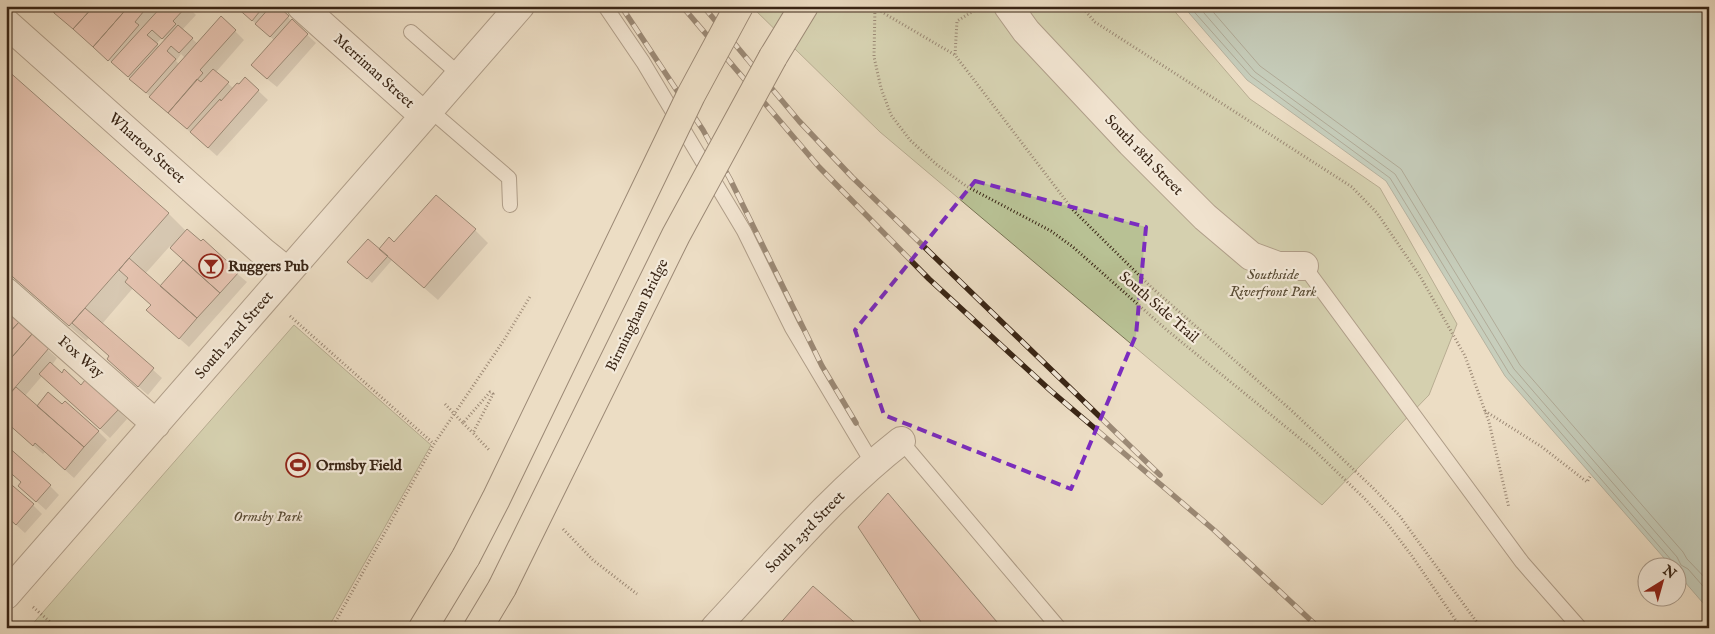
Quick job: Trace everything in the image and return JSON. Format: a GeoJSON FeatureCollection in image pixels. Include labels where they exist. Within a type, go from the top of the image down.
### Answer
{"type":"FeatureCollection","features":[{"type":"Feature","properties":{"kind":"main road"},"geometry":{"type":"LineString","coordinates":[[423,628],[466,557],[496,499],[691,95],[740,6]]}},
{"type":"Feature","properties":{"kind":"main road","name":"Birmingham Bridge"},"geometry":{"type":"LineString","coordinates":[[478,628],[502,588],[676,234],[773,57],[804,6]]}},
{"type":"Feature","properties":{"kind":"street","name":"Merriman Street"},"geometry":{"type":"LineString","coordinates":[[301,6],[427,113]]}},
{"type":"Feature","properties":{"kind":"street","name":"South 22nd Street"},"geometry":{"type":"LineString","coordinates":[[10,582],[156,424],[520,6]]}},
{"type":"Feature","properties":{"kind":"street","name":"South 18th Street"},"geometry":{"type":"LineString","coordinates":[[1008,6],[1026,31],[1118,129],[1212,222],[1251,256],[1278,266],[1304,266]]}},
{"type":"Feature","properties":{"kind":"street","name":"Wharton Street"},"geometry":{"type":"LineString","coordinates":[[6,23],[256,246],[288,272]]}},
{"type":"Feature","properties":{"kind":"street","name":"Fox Way"},"geometry":{"type":"LineString","coordinates":[[6,292],[156,424]]}},
{"type":"Feature","properties":{"kind":"street","name":"South 23rd Street"},"geometry":{"type":"LineString","coordinates":[[715,628],[836,498],[901,441]]}},
{"type":"Feature","properties":{"kind":"lane"},"geometry":{"type":"LineString","coordinates":[[605,6],[643,62],[744,231],[792,328],[873,464]]}},
{"type":"Feature","properties":{"kind":"lane"},"geometry":{"type":"LineString","coordinates":[[411,32],[460,75]]}},
{"type":"Feature","properties":{"kind":"lane"},"geometry":{"type":"LineString","coordinates":[[427,113],[508,178],[510,205]]}},
{"type":"Feature","properties":{"kind":"lane"},"geometry":{"type":"LineString","coordinates":[[1304,266],[1522,562],[1580,628]]}},
{"type":"Feature","properties":{"kind":"lane"},"geometry":{"type":"LineString","coordinates":[[901,441],[1059,628]]}},
{"type":"Feature","properties":{"kind":"path"},"geometry":{"type":"LineString","coordinates":[[955,55],[957,21],[981,6]]}},
{"type":"Feature","properties":{"kind":"path"},"geometry":{"type":"LineString","coordinates":[[1081,6],[1095,22],[1344,182],[1377,213],[1420,276],[1465,356],[1485,410],[1511,515]]}},
{"type":"Feature","properties":{"kind":"path"},"geometry":{"type":"LineString","coordinates":[[875,7],[955,55],[1073,210],[1151,287],[1291,410],[1373,488],[1399,515],[1481,628]]}},
{"type":"Feature","properties":{"kind":"path","name":"South Side Trail"},"geometry":{"type":"LineString","coordinates":[[875,7],[874,57],[881,88],[891,115],[910,140],[936,164],[966,186],[1050,231],[1073,247],[1168,331],[1313,449],[1387,523],[1461,628]]}},
{"type":"Feature","properties":{"kind":"path"},"geometry":{"type":"LineString","coordinates":[[332,628],[434,444],[504,340],[531,295]]}},
{"type":"Feature","properties":{"kind":"path"},"geometry":{"type":"LineString","coordinates":[[290,316],[434,444]]}},
{"type":"Feature","properties":{"kind":"path"},"geometry":{"type":"LineString","coordinates":[[1485,410],[1542,447],[1587,482],[1591,475]]}},
{"type":"Feature","properties":{"kind":"path"},"geometry":{"type":"LineString","coordinates":[[463,423],[473,433]]}},
{"type":"Feature","properties":{"kind":"path"},"geometry":{"type":"LineString","coordinates":[[33,607],[57,628]]}},
{"type":"Feature","properties":{"kind":"highlighted area"},"geometry":{"type":"Polygon","coordinates":[[[975,181],[1146,227],[1136,335],[1071,489],[884,415],[855,330],[975,181]]]}},
{"type":"Feature","properties":{"kind":"green space","name":"Southside Riverfront Park"},"geometry":{"type":"Polygon","coordinates":[[[751,6],[1170,6],[1250,99],[1380,188],[1457,324],[1429,395],[1322,505],[880,132],[751,6]]]}},
{"type":"Feature","properties":{"kind":"green space","name":"Ormsby Field"},"geometry":{"type":"Polygon","coordinates":[[[294,325],[431,445],[328,628],[29,628],[294,325]]]}},
{"type":"Feature","properties":{"kind":"water"},"geometry":{"type":"Polygon","coordinates":[[[1183,6],[1709,6],[1709,610],[1688,586],[1688,556],[1662,556],[1505,376],[1386,181],[1247,80],[1183,6]]]}},
{"type":"Feature","properties":{"kind":"building"},"geometry":{"type":"Polygon","coordinates":[[[47,6],[59,6],[54,13],[47,6]]]}},
{"type":"Feature","properties":{"kind":"building"},"geometry":{"type":"Polygon","coordinates":[[[59,6],[94,6],[73,29],[54,13],[59,6]]]}},
{"type":"Feature","properties":{"kind":"building"},"geometry":{"type":"Polygon","coordinates":[[[94,6],[129,6],[93,47],[73,29],[94,6]]]}},
{"type":"Feature","properties":{"kind":"building"},"geometry":{"type":"Polygon","coordinates":[[[129,6],[148,6],[135,22],[139,25],[108,61],[93,47],[129,6]]]}},
{"type":"Feature","properties":{"kind":"building"},"geometry":{"type":"Polygon","coordinates":[[[162,6],[187,6],[173,21],[176,24],[162,39],[152,30],[147,35],[158,44],[128,77],[111,62],[162,6]]]}},
{"type":"Feature","properties":{"kind":"building"},"geometry":{"type":"Polygon","coordinates":[[[235,6],[264,6],[252,21],[235,6]]]}},
{"type":"Feature","properties":{"kind":"building"},"geometry":{"type":"Polygon","coordinates":[[[271,6],[278,6],[289,16],[270,37],[255,24],[271,6]]]}},
{"type":"Feature","properties":{"kind":"building"},"geometry":{"type":"Polygon","coordinates":[[[221,16],[236,30],[200,70],[203,73],[168,113],[149,97],[221,16]]]}},
{"type":"Feature","properties":{"kind":"building"},"geometry":{"type":"Polygon","coordinates":[[[292,19],[308,34],[267,79],[251,65],[292,19]]]}},
{"type":"Feature","properties":{"kind":"building"},"geometry":{"type":"Polygon","coordinates":[[[178,25],[193,38],[179,53],[171,46],[167,51],[176,59],[146,93],[129,79],[178,25]]]}},
{"type":"Feature","properties":{"kind":"building"},"geometry":{"type":"Polygon","coordinates":[[[6,69],[169,213],[69,326],[6,271],[6,69]]]}},
{"type":"Feature","properties":{"kind":"building"},"geometry":{"type":"Polygon","coordinates":[[[213,69],[229,82],[187,129],[168,113],[197,79],[201,82],[213,69]]]}},
{"type":"Feature","properties":{"kind":"building"},"geometry":{"type":"Polygon","coordinates":[[[245,77],[259,90],[208,148],[190,132],[220,99],[221,101],[245,77]]]}},
{"type":"Feature","properties":{"kind":"building"},"geometry":{"type":"Polygon","coordinates":[[[436,195],[476,229],[424,288],[379,249],[389,237],[394,242],[436,195]]]}},
{"type":"Feature","properties":{"kind":"building","name":"Ruggers Pub"},"geometry":{"type":"Polygon","coordinates":[[[187,229],[201,241],[203,239],[239,272],[220,293],[170,248],[187,229]]]}},
{"type":"Feature","properties":{"kind":"building"},"geometry":{"type":"Polygon","coordinates":[[[368,239],[388,256],[367,279],[347,262],[368,239]]]}},
{"type":"Feature","properties":{"kind":"building"},"geometry":{"type":"Polygon","coordinates":[[[129,258],[197,318],[179,339],[146,310],[151,305],[125,282],[128,278],[119,270],[129,258]]]}},
{"type":"Feature","properties":{"kind":"building"},"geometry":{"type":"Polygon","coordinates":[[[183,260],[220,293],[197,318],[160,286],[183,260]]]}},
{"type":"Feature","properties":{"kind":"building"},"geometry":{"type":"Polygon","coordinates":[[[85,308],[154,368],[138,387],[107,359],[109,356],[72,323],[85,308]]]}},
{"type":"Feature","properties":{"kind":"building"},"geometry":{"type":"Polygon","coordinates":[[[6,311],[19,322],[6,336],[6,311]]]}},
{"type":"Feature","properties":{"kind":"building"},"geometry":{"type":"Polygon","coordinates":[[[19,322],[32,334],[6,364],[6,336],[19,322]]]}},
{"type":"Feature","properties":{"kind":"building"},"geometry":{"type":"Polygon","coordinates":[[[32,334],[49,348],[12,391],[6,385],[12,377],[6,372],[6,364],[32,334]]]}},
{"type":"Feature","properties":{"kind":"building"},"geometry":{"type":"Polygon","coordinates":[[[50,362],[62,373],[64,369],[81,385],[85,380],[119,409],[100,429],[39,374],[50,362]]]}},
{"type":"Feature","properties":{"kind":"building"},"geometry":{"type":"Polygon","coordinates":[[[16,387],[84,447],[65,470],[35,443],[33,446],[6,422],[6,398],[16,387]]]}},
{"type":"Feature","properties":{"kind":"building"},"geometry":{"type":"Polygon","coordinates":[[[48,392],[62,404],[65,401],[99,431],[84,447],[37,406],[48,392]]]}},
{"type":"Feature","properties":{"kind":"building"},"geometry":{"type":"Polygon","coordinates":[[[6,445],[51,485],[36,502],[18,486],[21,482],[6,469],[6,445]]]}},
{"type":"Feature","properties":{"kind":"building"},"geometry":{"type":"Polygon","coordinates":[[[6,480],[34,504],[16,525],[6,516],[6,480]]]}},
{"type":"Feature","properties":{"kind":"building"},"geometry":{"type":"Polygon","coordinates":[[[888,493],[1002,628],[925,628],[858,527],[888,493]]]}},
{"type":"Feature","properties":{"kind":"building"},"geometry":{"type":"Polygon","coordinates":[[[813,586],[861,628],[776,628],[813,586]]]}},
{"type":"Feature","properties":{"kind":"railway"},"geometry":{"type":"LineString","coordinates":[[621,6],[703,130],[730,179],[822,366],[856,423]]}},
{"type":"Feature","properties":{"kind":"railway"},"geometry":{"type":"LineString","coordinates":[[682,6],[819,167],[929,279],[1051,391],[1214,530],[1319,628]]}},
{"type":"Feature","properties":{"kind":"railway"},"geometry":{"type":"LineString","coordinates":[[703,6],[799,121],[852,177],[1160,475]]}},
{"type":"Feature","properties":{"kind":"place","name":"Ruggers Pub"},"geometry":{"type":"Point","coordinates":[211,266]}},
{"type":"Feature","properties":{"kind":"place","name":"Ormsby Field"},"geometry":{"type":"Point","coordinates":[298,465]}},
{"type":"Feature","properties":{"kind":"park label","name":"Ormsby Park"},"geometry":{"type":"Point","coordinates":[268,516]}}]}
